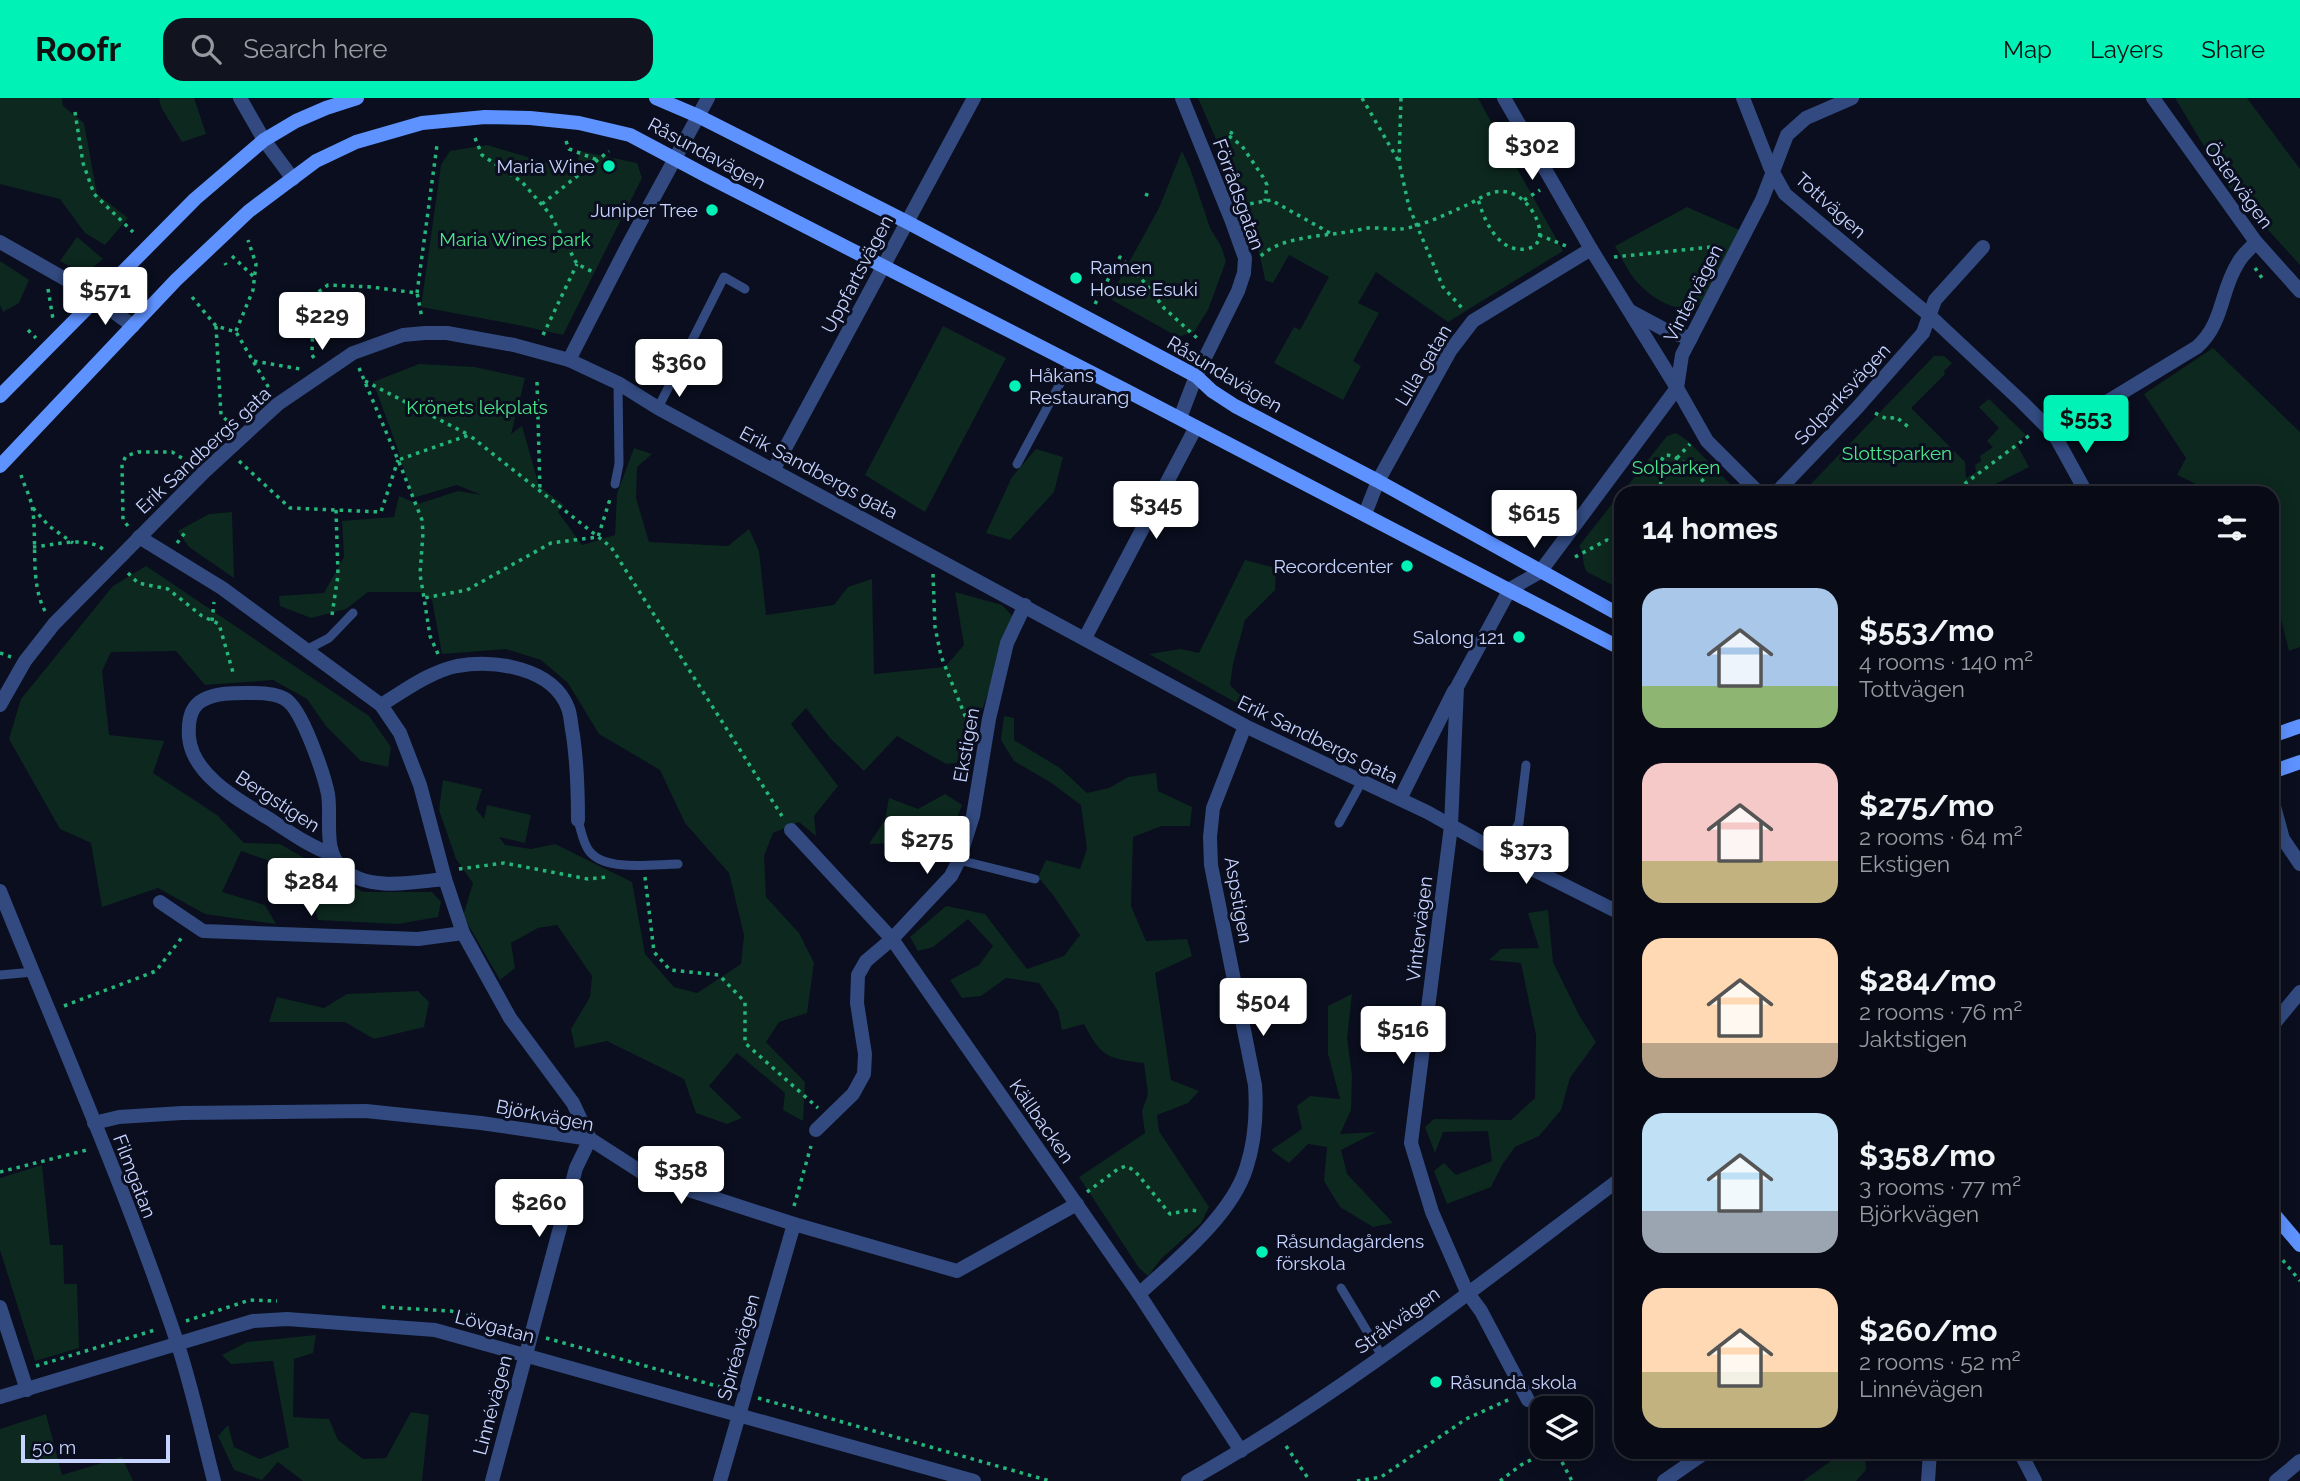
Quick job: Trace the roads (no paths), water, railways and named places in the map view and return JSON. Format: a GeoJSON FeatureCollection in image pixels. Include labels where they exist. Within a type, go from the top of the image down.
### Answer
{"type":"FeatureCollection","features":[{"type":"Feature","properties":{"kind":"street"},"geometry":{"type":"LineString","coordinates":[[240,98],[264,140],[293,179]]}},
{"type":"Feature","properties":{"kind":"street"},"geometry":{"type":"LineString","coordinates":[[0,396],[98,300],[195,199],[264,140],[325,103],[357,98]]}},
{"type":"Feature","properties":{"kind":"street","name":"Råsundavägen"},"geometry":{"type":"LineString","coordinates":[[656,98],[698,116],[907,222],[1196,376],[1212,391],[1235,406],[1378,481],[1614,612]]}},
{"type":"Feature","properties":{"kind":"street"},"geometry":{"type":"LineString","coordinates":[[569,360],[674,157],[708,98]]}},
{"type":"Feature","properties":{"kind":"street","name":"Uppfartsvägen"},"geometry":{"type":"LineString","coordinates":[[774,469],[974,98]]}},
{"type":"Feature","properties":{"kind":"street","name":"Förrådsgatan"},"geometry":{"type":"LineString","coordinates":[[1180,418],[1196,376],[1238,291],[1245,258],[1182,98]]}},
{"type":"Feature","properties":{"kind":"street"},"geometry":{"type":"LineString","coordinates":[[1504,98],[1707,441],[1752,486]]}},
{"type":"Feature","properties":{"kind":"street","name":"Tottvägen"},"geometry":{"type":"LineString","coordinates":[[1743,98],[1773,174],[1785,194],[1929,315],[2054,435],[2083,486]]}},
{"type":"Feature","properties":{"kind":"street","name":"Vintervägen"},"geometry":{"type":"LineString","coordinates":[[1400,799],[1510,589],[1540,572],[1677,388],[1682,355],[1762,200],[1787,135],[1807,117],[1852,98]]}},
{"type":"Feature","properties":{"kind":"street","name":"Östervägen"},"geometry":{"type":"LineString","coordinates":[[2153,98],[2256,242],[2300,291]]}},
{"type":"Feature","properties":{"kind":"street","name":"Råsundavägen"},"geometry":{"type":"LineString","coordinates":[[0,466],[176,281],[249,211],[316,161],[356,142],[422,124],[473,117],[509,116],[579,124],[630,135],[1614,645]]}},
{"type":"Feature","properties":{"kind":"street"},"geometry":{"type":"LineString","coordinates":[[0,242],[81,288],[133,326]]}},
{"type":"Feature","properties":{"kind":"street"},"geometry":{"type":"LineString","coordinates":[[2054,435],[2209,337],[2236,265],[2256,242]]}},
{"type":"Feature","properties":{"kind":"street"},"geometry":{"type":"LineString","coordinates":[[1929,315],[1935,300],[1983,247]]}},
{"type":"Feature","properties":{"kind":"street","name":"Lilla gatan"},"geometry":{"type":"LineString","coordinates":[[1365,514],[1378,481],[1450,351],[1473,321],[1591,249]]}},
{"type":"Feature","properties":{"kind":"street"},"geometry":{"type":"LineString","coordinates":[[1629,310],[1671,333],[1691,338]]}},
{"type":"Feature","properties":{"kind":"street","name":"Solparksvägen"},"geometry":{"type":"LineString","coordinates":[[1783,486],[1923,333],[1929,315]]}},
{"type":"Feature","properties":{"kind":"street","name":"Erik Sandbergs gata"},"geometry":{"type":"LineString","coordinates":[[0,705],[25,661],[54,624],[204,472],[278,404],[353,353],[402,335],[447,333],[514,345],[569,360],[618,383],[658,408],[1245,726],[1400,799],[1614,911]]}},
{"type":"Feature","properties":{"kind":"street"},"geometry":{"type":"LineString","coordinates":[[1085,639],[1196,426]]}},
{"type":"Feature","properties":{"kind":"street"},"geometry":{"type":"LineString","coordinates":[[139,537],[222,588],[381,705],[400,733],[420,785],[463,933],[510,1018],[573,1102],[590,1139]]}},
{"type":"Feature","properties":{"kind":"street","name":"Ekstigen"},"geometry":{"type":"LineString","coordinates":[[816,1130],[853,1094],[864,1074],[865,1055],[857,1003],[858,975],[866,961],[892,939],[951,876],[959,860],[973,816],[989,719],[1007,643],[1025,605]]}},
{"type":"Feature","properties":{"kind":"street"},"geometry":{"type":"LineString","coordinates":[[381,705],[430,676],[457,666],[485,664],[519,669],[542,678],[556,688],[569,711],[577,764],[578,820]]}},
{"type":"Feature","properties":{"kind":"street","name":"Vintervägen"},"geometry":{"type":"LineString","coordinates":[[1457,687],[1451,826],[1411,1143],[1432,1212],[1467,1292],[1481,1311],[1522,1398]]}},
{"type":"Feature","properties":{"kind":"street","name":"Bergstigen"},"geometry":{"type":"LineString","coordinates":[[331,854],[314,848],[226,792],[208,774],[190,748],[188,728],[192,710],[199,702],[213,695],[264,694],[285,699],[295,707],[302,718],[327,793],[331,854],[341,868],[355,878],[373,883],[409,883],[444,875]]}},
{"type":"Feature","properties":{"kind":"street","name":"Aspstigen"},"geometry":{"type":"LineString","coordinates":[[1139,1294],[1204,1235],[1245,1172],[1253,1142],[1255,1085],[1211,865],[1210,837],[1213,808],[1245,726]]}},
{"type":"Feature","properties":{"kind":"street"},"geometry":{"type":"LineString","coordinates":[[2279,734],[2300,726]]}},
{"type":"Feature","properties":{"kind":"street"},"geometry":{"type":"LineString","coordinates":[[2279,770],[2300,762]]}},
{"type":"Feature","properties":{"kind":"street"},"geometry":{"type":"LineString","coordinates":[[2279,824],[2283,839],[2300,864]]}},
{"type":"Feature","properties":{"kind":"street","name":"Källbacken"},"geometry":{"type":"LineString","coordinates":[[791,830],[892,939],[1080,1199],[1241,1451]]}},
{"type":"Feature","properties":{"kind":"street","name":"Filmgatan"},"geometry":{"type":"LineString","coordinates":[[0,891],[94,1123],[178,1345],[214,1481]]}},
{"type":"Feature","properties":{"kind":"street"},"geometry":{"type":"LineString","coordinates":[[160,902],[203,931],[418,939],[463,933]]}},
{"type":"Feature","properties":{"kind":"street"},"geometry":{"type":"LineString","coordinates":[[2279,1018],[2300,992]]}},
{"type":"Feature","properties":{"kind":"street","name":"Björkvägen"},"geometry":{"type":"LineString","coordinates":[[94,1123],[119,1117],[182,1113],[366,1111],[481,1123],[590,1139],[649,1177],[792,1223],[957,1271],[1080,1199]]}},
{"type":"Feature","properties":{"kind":"street","name":"Linnévägen"},"geometry":{"type":"LineString","coordinates":[[492,1481],[576,1168],[590,1139]]}},
{"type":"Feature","properties":{"kind":"street","name":"Stråkvägen"},"geometry":{"type":"LineString","coordinates":[[1188,1481],[1241,1451],[1382,1356],[1614,1183]]}},
{"type":"Feature","properties":{"kind":"street"},"geometry":{"type":"LineString","coordinates":[[2279,1220],[2300,1245]]}},
{"type":"Feature","properties":{"kind":"street","name":"Spiréavägen"},"geometry":{"type":"LineString","coordinates":[[719,1481],[792,1223]]}},
{"type":"Feature","properties":{"kind":"street"},"geometry":{"type":"LineString","coordinates":[[0,1307],[27,1390]]}},
{"type":"Feature","properties":{"kind":"street","name":"Lövgatan"},"geometry":{"type":"LineString","coordinates":[[0,1397],[253,1321],[287,1319],[435,1330],[974,1481]]}},
{"type":"Feature","properties":{"kind":"street"},"geometry":{"type":"LineString","coordinates":[[1664,1481],[1696,1459]]}},
{"type":"Feature","properties":{"kind":"street"},"geometry":{"type":"LineString","coordinates":[[1928,1481],[1930,1459]]}},
{"type":"Feature","properties":{"kind":"street"},"geometry":{"type":"LineString","coordinates":[[2024,1459],[2035,1481]]}},
{"type":"Feature","properties":{"kind":"street"},"geometry":{"type":"LineString","coordinates":[[2276,1481],[2300,1461]]}},
{"type":"Feature","properties":{"kind":"lane"},"geometry":{"type":"LineString","coordinates":[[658,408],[724,278],[746,289]]}},
{"type":"Feature","properties":{"kind":"lane"},"geometry":{"type":"LineString","coordinates":[[1017,464],[1071,363]]}},
{"type":"Feature","properties":{"kind":"lane"},"geometry":{"type":"LineString","coordinates":[[615,484],[619,464],[618,383]]}},
{"type":"Feature","properties":{"kind":"lane"},"geometry":{"type":"LineString","coordinates":[[306,650],[329,638],[353,613]]}},
{"type":"Feature","properties":{"kind":"lane"},"geometry":{"type":"LineString","coordinates":[[1502,854],[1519,823],[1526,765]]}},
{"type":"Feature","properties":{"kind":"lane"},"geometry":{"type":"LineString","coordinates":[[1339,823],[1362,781]]}},
{"type":"Feature","properties":{"kind":"lane"},"geometry":{"type":"LineString","coordinates":[[578,820],[590,852],[602,861],[618,865],[678,864]]}},
{"type":"Feature","properties":{"kind":"lane"},"geometry":{"type":"LineString","coordinates":[[959,860],[1035,879]]}},
{"type":"Feature","properties":{"kind":"lane"},"geometry":{"type":"LineString","coordinates":[[0,975],[33,972]]}},
{"type":"Feature","properties":{"kind":"lane"},"geometry":{"type":"LineString","coordinates":[[1341,1288],[1382,1356]]}},
{"type":"Feature","properties":{"kind":"place","name":"Maria Wine"},"geometry":{"type":"Point","coordinates":[609,166]}},
{"type":"Feature","properties":{"kind":"place","name":"Juniper Tree"},"geometry":{"type":"Point","coordinates":[712,210]}},
{"type":"Feature","properties":{"kind":"place","name":"Ramen House Esuki"},"geometry":{"type":"Point","coordinates":[1076,278]}},
{"type":"Feature","properties":{"kind":"place","name":"Håkans Restaurang"},"geometry":{"type":"Point","coordinates":[1015,386]}},
{"type":"Feature","properties":{"kind":"place","name":"Recordcenter"},"geometry":{"type":"Point","coordinates":[1407,566]}},
{"type":"Feature","properties":{"kind":"place","name":"Salong 121"},"geometry":{"type":"Point","coordinates":[1519,637]}},
{"type":"Feature","properties":{"kind":"place","name":"Råsundagårdens förskola"},"geometry":{"type":"Point","coordinates":[1262,1252]}},
{"type":"Feature","properties":{"kind":"place","name":"Råsunda skola"},"geometry":{"type":"Point","coordinates":[1436,1382]}},
{"type":"Feature","properties":{"kind":"park label","name":"Maria Wines park"},"geometry":{"type":"Point","coordinates":[515,239]}},
{"type":"Feature","properties":{"kind":"park label","name":"Krönets lekplats"},"geometry":{"type":"Point","coordinates":[477,407]}},
{"type":"Feature","properties":{"kind":"park label","name":"Slottsparken"},"geometry":{"type":"Point","coordinates":[1897,453]}},
{"type":"Feature","properties":{"kind":"park label","name":"Solparken"},"geometry":{"type":"Point","coordinates":[1676,467]}}]}
